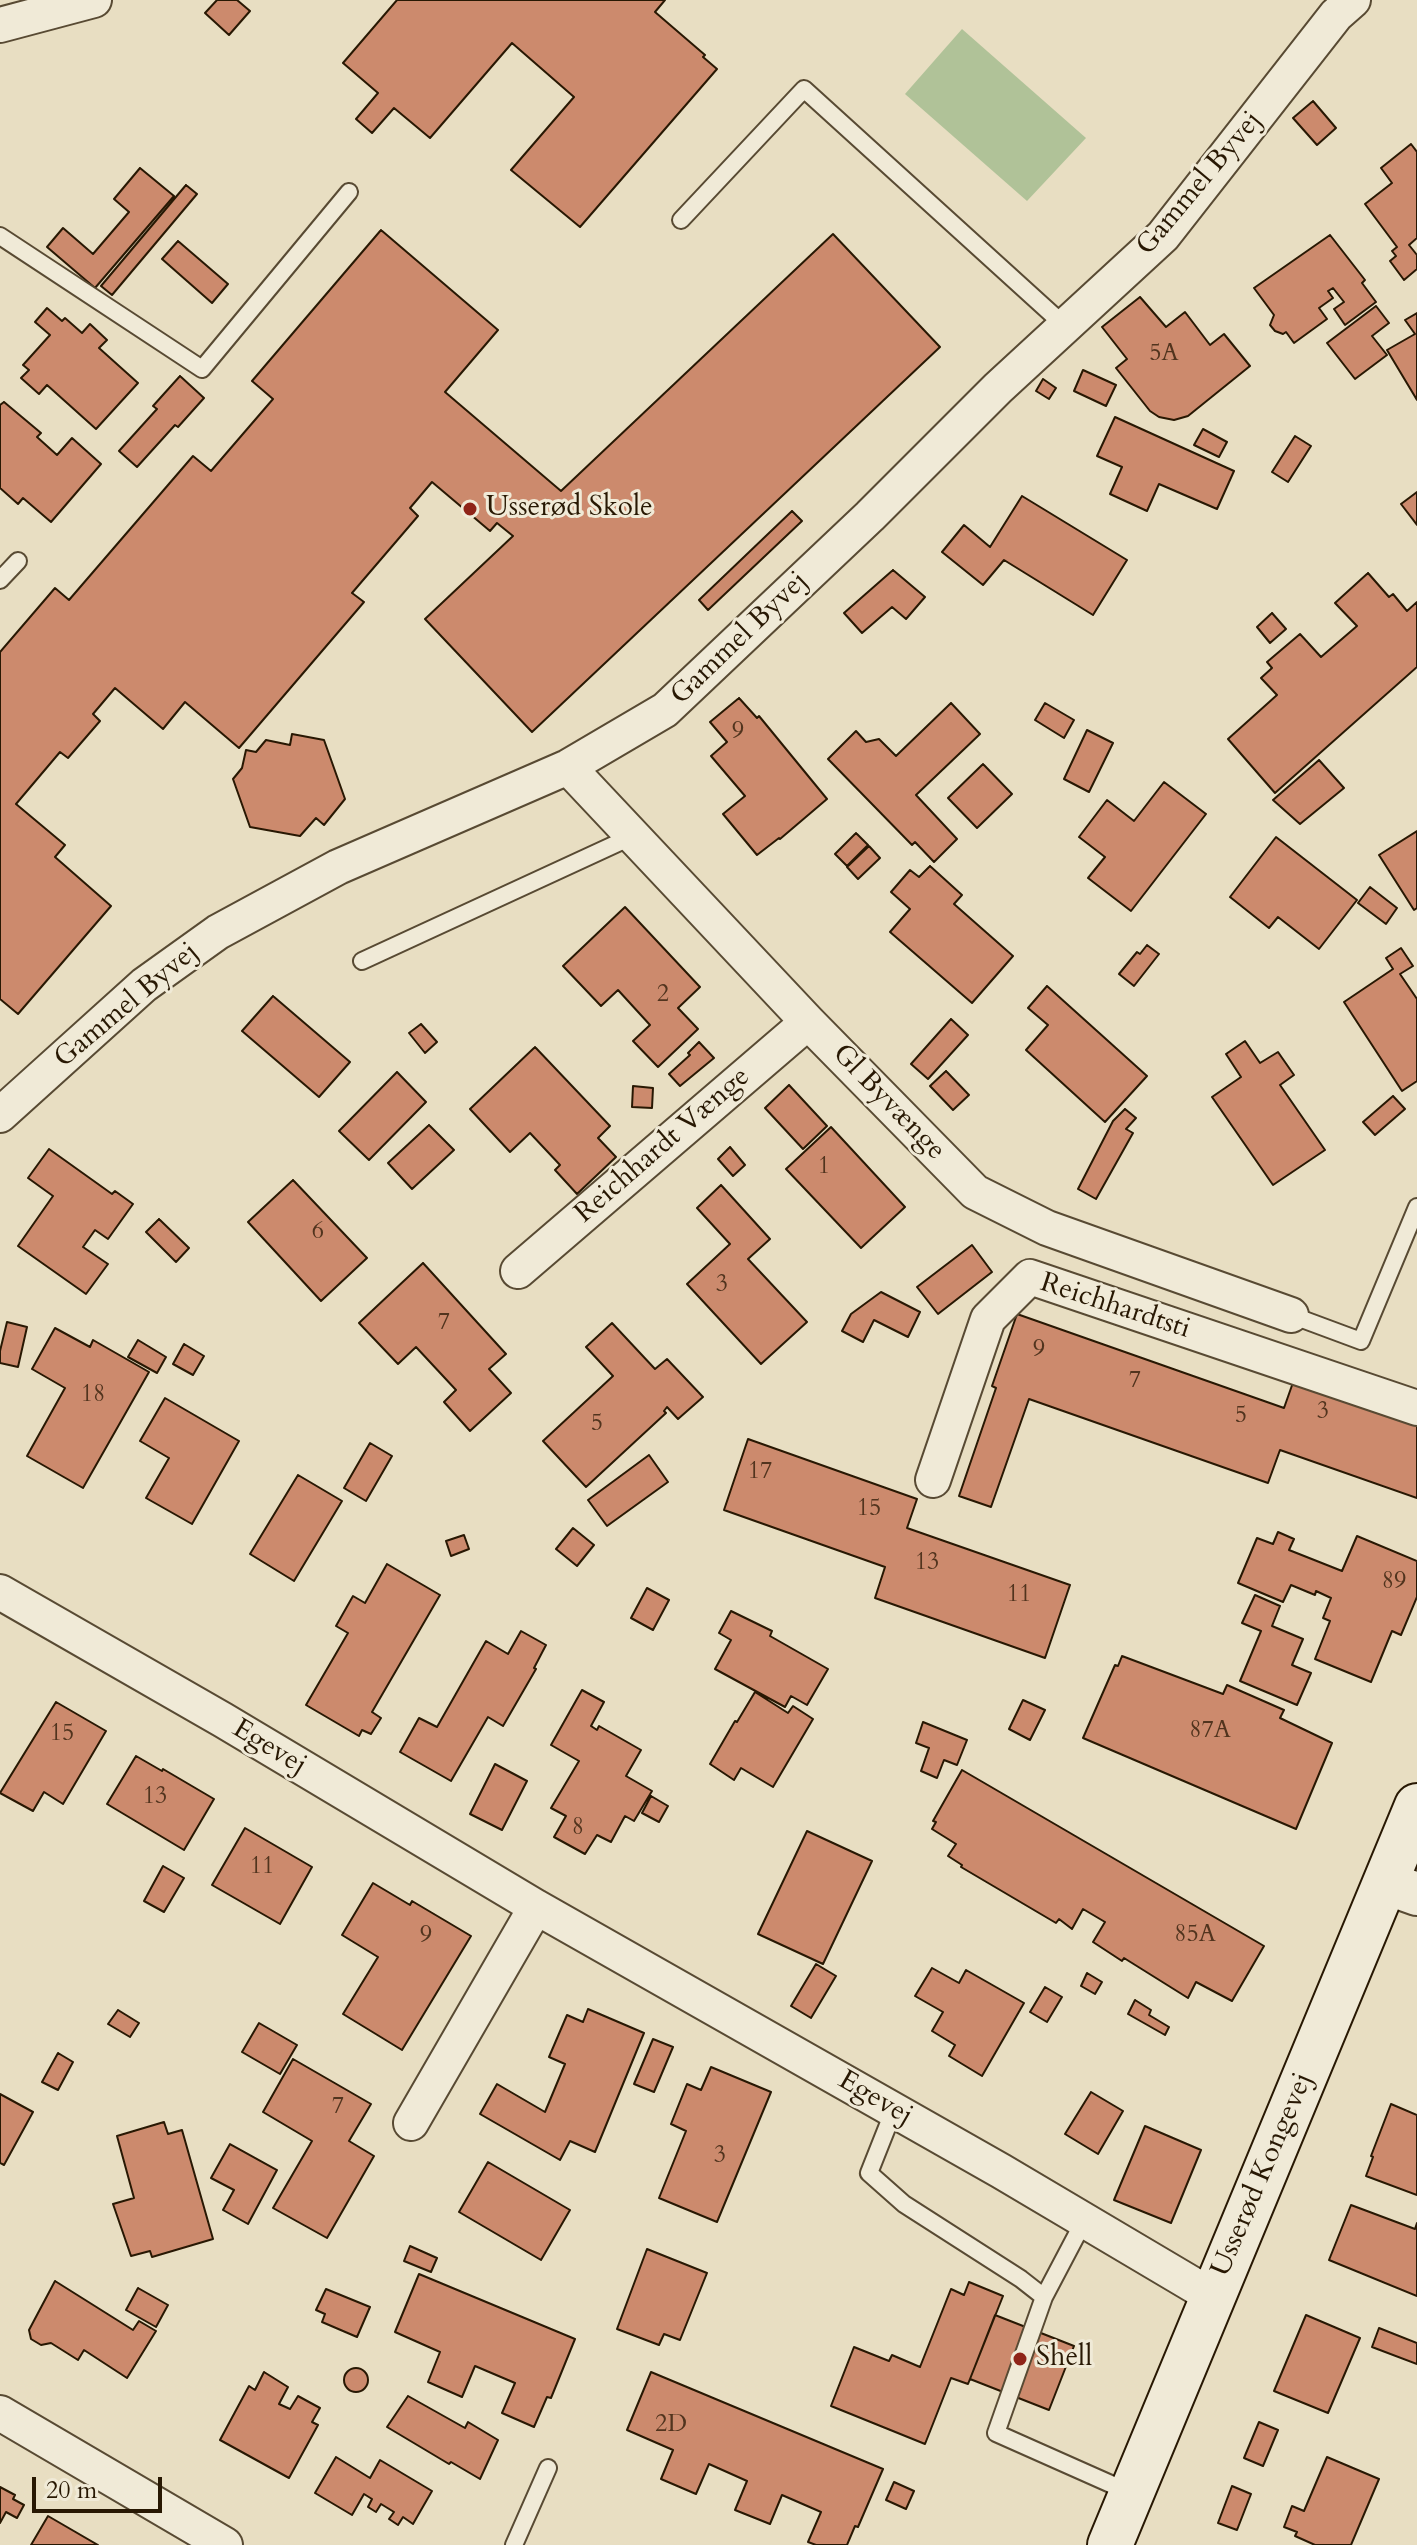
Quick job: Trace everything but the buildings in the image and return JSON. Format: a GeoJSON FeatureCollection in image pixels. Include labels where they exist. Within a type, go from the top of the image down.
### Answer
{"type":"FeatureCollection","features":[{"type":"Feature","properties":{"kind":"main road","name":"Usserød Kongevej"},"geometry":{"type":"LineString","coordinates":[[1110,2545],[1212,2296],[1402,1888],[1417,1806]]}},
{"type":"Feature","properties":{"kind":"street"},"geometry":{"type":"LineString","coordinates":[[0,25],[48,6],[94,0]]}},
{"type":"Feature","properties":{"kind":"street","name":"Gammel Byvej"},"geometry":{"type":"LineString","coordinates":[[0,1115],[144,985],[218,932],[338,867],[568,767],[665,710],[870,516],[998,388],[1163,236],[1336,15],[1353,0]]}},
{"type":"Feature","properties":{"kind":"street","name":"Gl Byvænge"},"geometry":{"type":"LineString","coordinates":[[568,767],[808,1022],[975,1192],[1047,1228],[1291,1315]]}},
{"type":"Feature","properties":{"kind":"street","name":"Reichhardt Vænge"},"geometry":{"type":"LineString","coordinates":[[518,1271],[808,1022]]}},
{"type":"Feature","properties":{"kind":"street","name":"Reichhardtsti"},"geometry":{"type":"LineString","coordinates":[[933,1480],[988,1319],[1030,1277],[1417,1408]]}},
{"type":"Feature","properties":{"kind":"street","name":"Egevej"},"geometry":{"type":"LineString","coordinates":[[0,1592],[223,1720],[536,1907],[894,2110],[1212,2296]]}},
{"type":"Feature","properties":{"kind":"street"},"geometry":{"type":"LineString","coordinates":[[411,2123],[536,1907]]}},
{"type":"Feature","properties":{"kind":"street"},"geometry":{"type":"LineString","coordinates":[[0,2413],[225,2545]]}},
{"type":"Feature","properties":{"kind":"lane"},"geometry":{"type":"LineString","coordinates":[[681,220],[804,89],[1065,326]]}},
{"type":"Feature","properties":{"kind":"lane"},"geometry":{"type":"LineString","coordinates":[[0,236],[202,369],[349,192]]}},
{"type":"Feature","properties":{"kind":"lane"},"geometry":{"type":"LineString","coordinates":[[0,580],[18,561]]}},
{"type":"Feature","properties":{"kind":"lane"},"geometry":{"type":"LineString","coordinates":[[362,961],[633,836]]}},
{"type":"Feature","properties":{"kind":"lane"},"geometry":{"type":"LineString","coordinates":[[1291,1315],[1361,1341],[1417,1207]]}},
{"type":"Feature","properties":{"kind":"lane"},"geometry":{"type":"LineString","coordinates":[[894,2110],[869,2173],[904,2204],[1044,2297]]}},
{"type":"Feature","properties":{"kind":"lane"},"geometry":{"type":"LineString","coordinates":[[1084,2221],[1044,2297],[996,2433],[1131,2493]]}},
{"type":"Feature","properties":{"kind":"lane"},"geometry":{"type":"LineString","coordinates":[[514,2545],[548,2468]]}},
{"type":"Feature","properties":{"kind":"green space"},"geometry":{"type":"Polygon","coordinates":[[[962,29],[1086,138],[1027,201],[905,94],[962,29]]]}},
{"type":"Feature","properties":{"kind":"place","name":"Usserød Skole"},"geometry":{"type":"Point","coordinates":[470,509]}},
{"type":"Feature","properties":{"kind":"place","name":"Shell"},"geometry":{"type":"Point","coordinates":[1020,2359]}}]}
